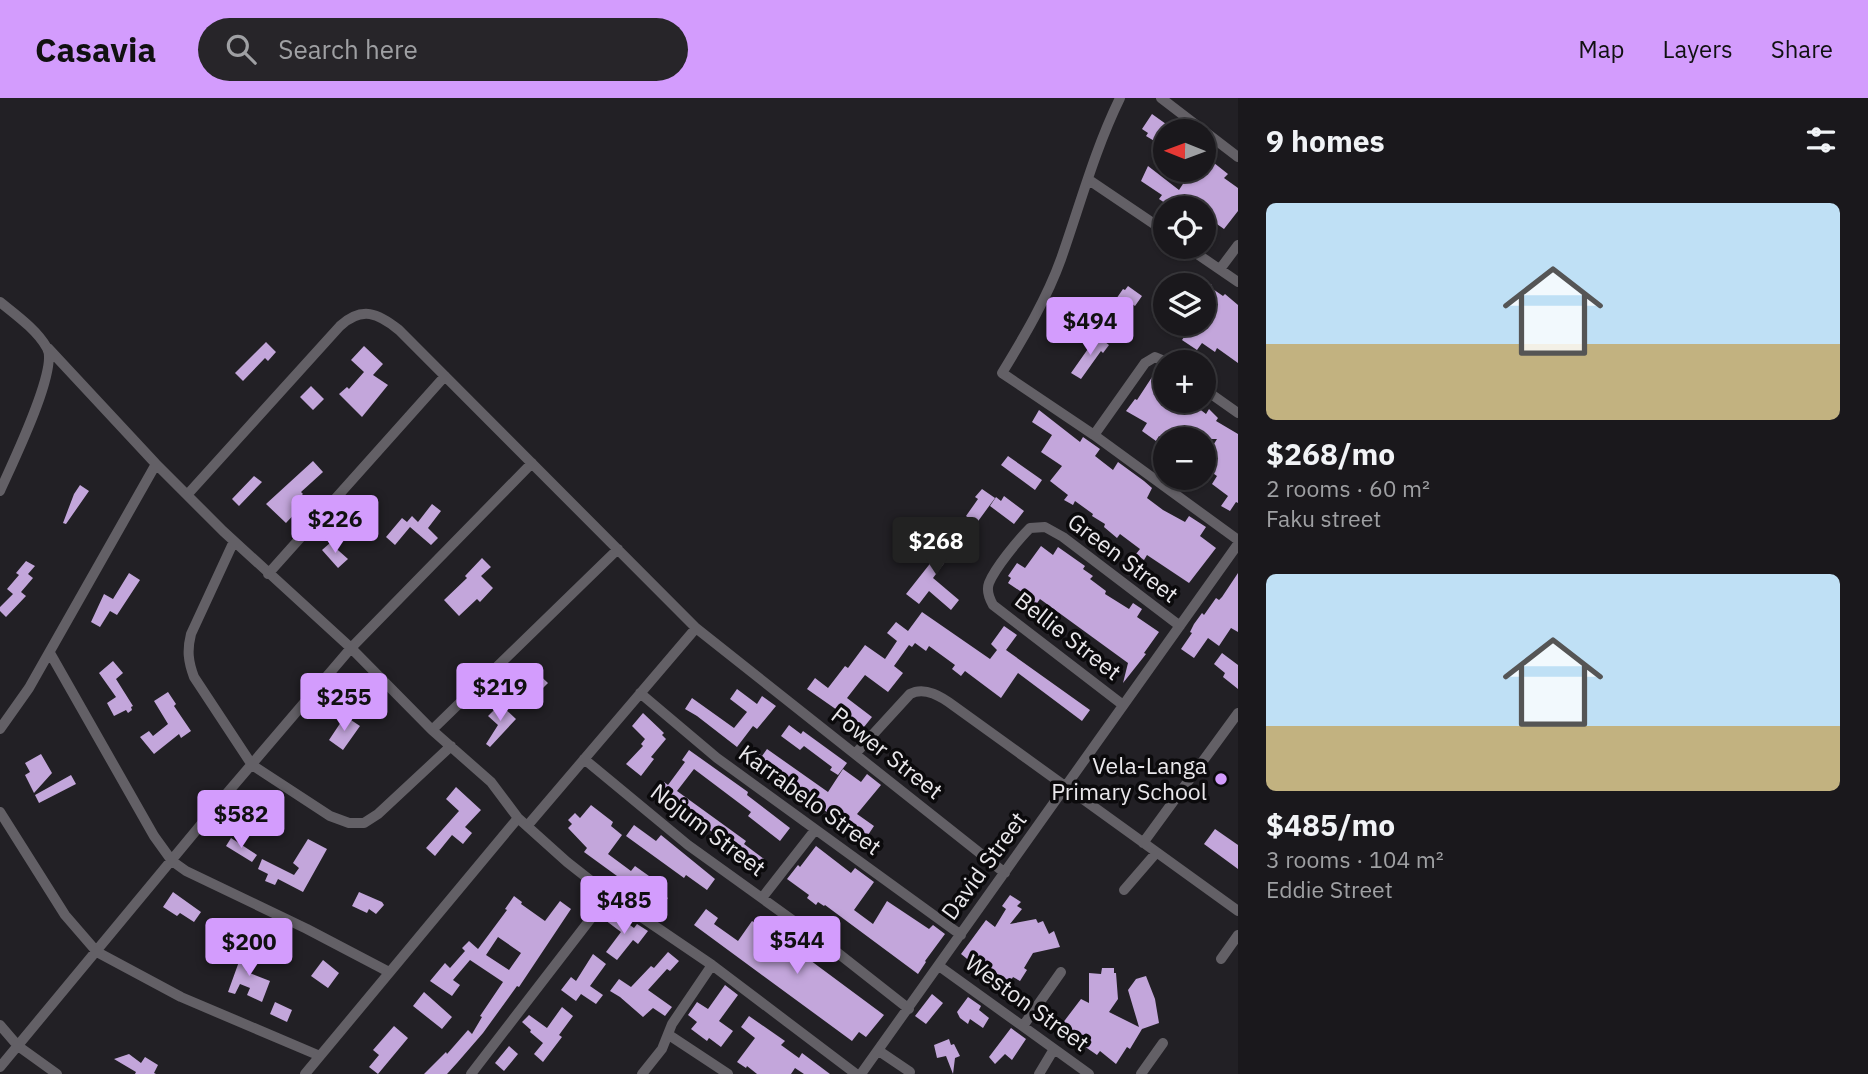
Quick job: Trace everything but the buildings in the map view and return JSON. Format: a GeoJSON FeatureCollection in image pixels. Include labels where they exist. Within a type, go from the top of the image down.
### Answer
{"type":"FeatureCollection","features":[{"type":"Feature","properties":{"kind":"street"},"geometry":{"type":"LineString","coordinates":[[1120,98],[1073,217],[1060,261],[1032,321],[1002,373],[1094,435],[1238,542]]}},
{"type":"Feature","properties":{"kind":"street"},"geometry":{"type":"LineString","coordinates":[[1161,98],[1238,158]]}},
{"type":"Feature","properties":{"kind":"street"},"geometry":{"type":"LineString","coordinates":[[1089,180],[1153,223]]}},
{"type":"Feature","properties":{"kind":"street"},"geometry":{"type":"LineString","coordinates":[[1220,269],[1238,245]]}},
{"type":"Feature","properties":{"kind":"street"},"geometry":{"type":"LineString","coordinates":[[1205,259],[1238,282]]}},
{"type":"Feature","properties":{"kind":"street"},"geometry":{"type":"LineString","coordinates":[[0,302],[20,318],[156,464],[233,541],[351,648],[432,730],[491,782],[523,821],[567,862],[609,895],[712,965],[858,1074]]}},
{"type":"Feature","properties":{"kind":"street","name":"Power Street"},"geometry":{"type":"LineString","coordinates":[[187,495],[350,317],[371,314],[385,319],[533,463],[696,628],[1005,873]]}},
{"type":"Feature","properties":{"kind":"street"},"geometry":{"type":"LineString","coordinates":[[0,491],[49,371],[48,348]]}},
{"type":"Feature","properties":{"kind":"street"},"geometry":{"type":"LineString","coordinates":[[1094,435],[1145,363],[1153,358]]}},
{"type":"Feature","properties":{"kind":"street"},"geometry":{"type":"LineString","coordinates":[[268,574],[445,376]]}},
{"type":"Feature","properties":{"kind":"street"},"geometry":{"type":"LineString","coordinates":[[1216,398],[1238,414]]}},
{"type":"Feature","properties":{"kind":"street"},"geometry":{"type":"LineString","coordinates":[[0,1067],[351,648],[533,463]]}},
{"type":"Feature","properties":{"kind":"street"},"geometry":{"type":"LineString","coordinates":[[0,729],[50,653],[156,464]]}},
{"type":"Feature","properties":{"kind":"street","name":"Green Street"},"geometry":{"type":"LineString","coordinates":[[989,597],[989,582],[996,572],[1030,528],[1040,527],[1063,537],[1180,626]]}},
{"type":"Feature","properties":{"kind":"street"},"geometry":{"type":"LineString","coordinates":[[233,541],[191,634],[187,649],[188,663],[194,677],[251,765],[330,816],[349,823],[364,823],[378,814],[451,746]]}},
{"type":"Feature","properties":{"kind":"street","name":"David Street"},"geometry":{"type":"LineString","coordinates":[[858,1074],[909,1009],[1238,542]]}},
{"type":"Feature","properties":{"kind":"street"},"geometry":{"type":"LineString","coordinates":[[432,730],[618,549]]}},
{"type":"Feature","properties":{"kind":"street","name":"Bellie Street"},"geometry":{"type":"LineString","coordinates":[[989,597],[993,605],[1123,705]]}},
{"type":"Feature","properties":{"kind":"street"},"geometry":{"type":"LineString","coordinates":[[305,1074],[389,972],[523,821],[584,759],[696,628]]}},
{"type":"Feature","properties":{"kind":"street"},"geometry":{"type":"LineString","coordinates":[[50,653],[154,836],[172,861],[194,875],[296,923],[389,972]]}},
{"type":"Feature","properties":{"kind":"street"},"geometry":{"type":"LineString","coordinates":[[855,754],[903,699],[917,690],[937,696],[1238,911]]}},
{"type":"Feature","properties":{"kind":"street","name":"Karrabelo Street"},"geometry":{"type":"LineString","coordinates":[[640,693],[717,758],[961,935]]}},
{"type":"Feature","properties":{"kind":"street"},"geometry":{"type":"LineString","coordinates":[[1143,843],[1238,713]]}},
{"type":"Feature","properties":{"kind":"street","name":"Nojum Street"},"geometry":{"type":"LineString","coordinates":[[584,759],[688,845],[909,1009]]}},
{"type":"Feature","properties":{"kind":"street"},"geometry":{"type":"LineString","coordinates":[[0,812],[65,915],[97,952],[181,997],[320,1056]]}},
{"type":"Feature","properties":{"kind":"street"},"geometry":{"type":"LineString","coordinates":[[762,898],[816,830]]}},
{"type":"Feature","properties":{"kind":"street"},"geometry":{"type":"LineString","coordinates":[[1124,890],[1156,853]]}},
{"type":"Feature","properties":{"kind":"street"},"geometry":{"type":"LineString","coordinates":[[471,1074],[609,895]]}},
{"type":"Feature","properties":{"kind":"street"},"geometry":{"type":"LineString","coordinates":[[1221,959],[1238,935]]}},
{"type":"Feature","properties":{"kind":"street"},"geometry":{"type":"LineString","coordinates":[[642,1074],[662,1049],[672,1024],[712,965]]}},
{"type":"Feature","properties":{"kind":"street","name":"Weston Street"},"geometry":{"type":"LineString","coordinates":[[939,966],[1089,1074]]}},
{"type":"Feature","properties":{"kind":"street"},"geometry":{"type":"LineString","coordinates":[[1023,1026],[1060,972]]}},
{"type":"Feature","properties":{"kind":"street"},"geometry":{"type":"LineString","coordinates":[[0,1024],[18,1046],[57,1074]]}},
{"type":"Feature","properties":{"kind":"street"},"geometry":{"type":"LineString","coordinates":[[669,1035],[728,1074]]}},
{"type":"Feature","properties":{"kind":"street"},"geometry":{"type":"LineString","coordinates":[[1141,1074],[1163,1043]]}},
{"type":"Feature","properties":{"kind":"street"},"geometry":{"type":"LineString","coordinates":[[1039,1074],[1054,1048]]}},
{"type":"Feature","properties":{"kind":"street"},"geometry":{"type":"LineString","coordinates":[[878,1051],[910,1072]]}},
{"type":"Feature","properties":{"kind":"place","name":"Vela-Langa Primary School"},"geometry":{"type":"Point","coordinates":[1221,779]}}]}
